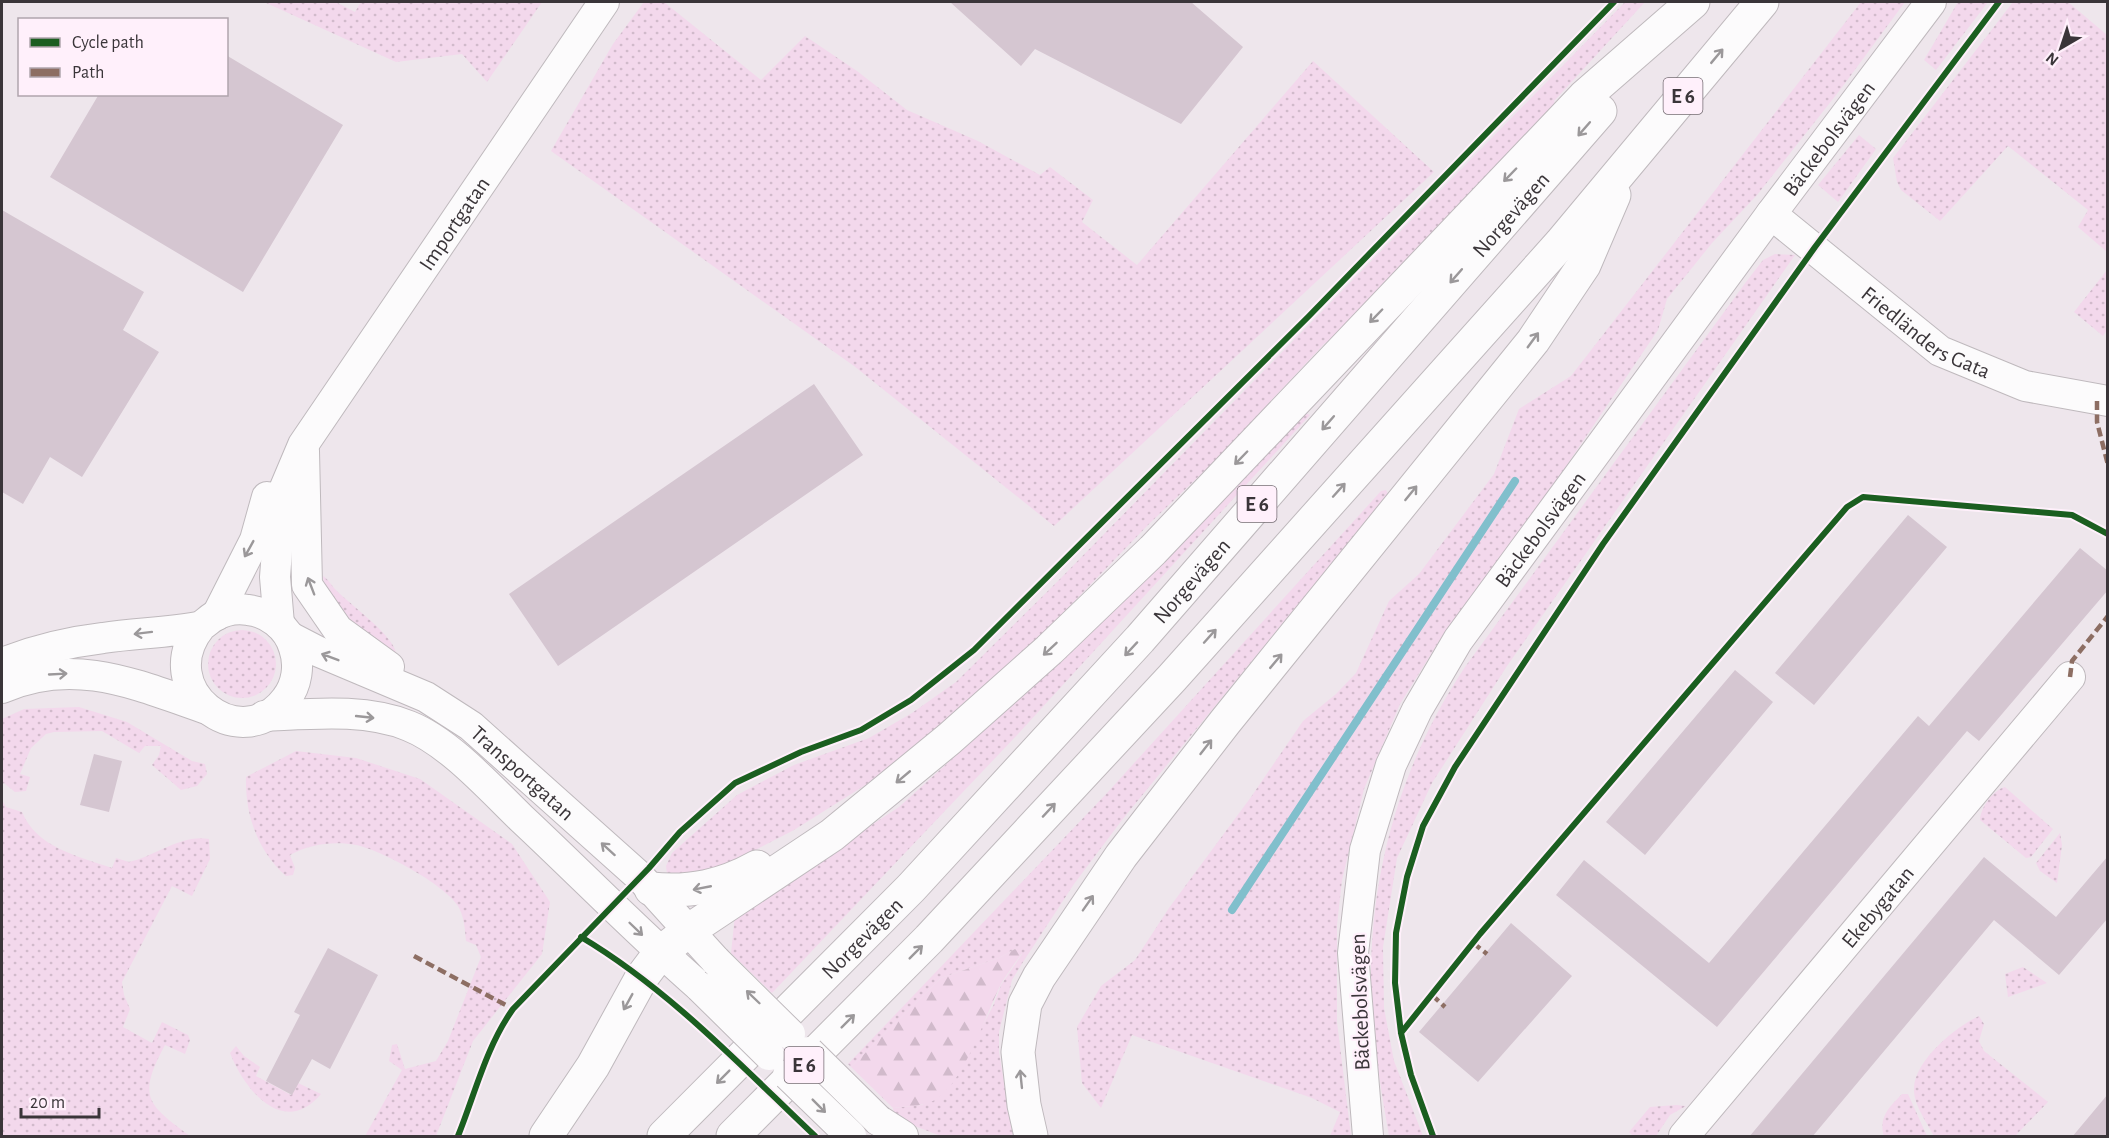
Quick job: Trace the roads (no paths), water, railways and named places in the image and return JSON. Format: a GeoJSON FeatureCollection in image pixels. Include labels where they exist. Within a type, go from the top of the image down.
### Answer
{"type":"FeatureCollection","features":[{"type":"Feature","properties":{"kind":"highway"},"geometry":{"type":"LineString","coordinates":[[546,1137],[593,1066],[642,977],[660,953],[688,931],[832,835],[1049,651],[1137,566],[1584,97],[1694,2]]}},
{"type":"Feature","properties":{"kind":"highway","name":"Norgevägen"},"geometry":{"type":"LineString","coordinates":[[664,1137],[911,888],[1140,639],[1694,2]]}},
{"type":"Feature","properties":{"kind":"highway","name":"E 6"},"geometry":{"type":"LineString","coordinates":[[733,1137],[929,939],[1172,678],[1561,243],[1762,2]]}},
{"type":"Feature","properties":{"kind":"highway"},"geometry":{"type":"LineString","coordinates":[[1031,1137],[1024,1104],[1018,1052],[1025,1004],[1039,976],[1121,856],[1225,722],[1533,341],[1584,266],[1626,166]]}},
{"type":"Feature","properties":{"kind":"highway"},"geometry":{"type":"LineString","coordinates":[[651,889],[696,890],[736,878],[826,826],[866,807]]}},
{"type":"Feature","properties":{"kind":"street","name":"Importgatan"},"geometry":{"type":"LineString","coordinates":[[284,631],[275,577],[280,497],[303,445],[604,2]]}},
{"type":"Feature","properties":{"kind":"street","name":"Bäckebolsvägen"},"geometry":{"type":"LineString","coordinates":[[1368,1137],[1353,953],[1365,850],[1391,765],[1417,710],[1458,640],[1771,214],[1932,2]]}},
{"type":"Feature","properties":{"kind":"street","name":"Friedländers Gata"},"geometry":{"type":"LineString","coordinates":[[1771,214],[1940,351],[2025,386],[2108,401]]}},
{"type":"Feature","properties":{"kind":"street","name":"Importgatan"},"geometry":{"type":"LineString","coordinates":[[209,621],[255,540],[277,468],[303,445]]}},
{"type":"Feature","properties":{"kind":"street"},"geometry":{"type":"LineString","coordinates":[[303,445],[307,585],[338,630],[407,679],[426,697]]}},
{"type":"Feature","properties":{"kind":"street","name":"Transportgatan"},"geometry":{"type":"LineString","coordinates":[[2,663],[20,656],[100,638],[209,621],[238,609],[253,610],[317,651],[426,697],[471,726],[651,889],[716,961],[878,1120],[903,1137]]}},
{"type":"Feature","properties":{"kind":"street"},"geometry":{"type":"LineString","coordinates":[[207,709],[192,691],[186,669],[189,646],[209,621]]}},
{"type":"Feature","properties":{"kind":"street"},"geometry":{"type":"LineString","coordinates":[[264,716],[286,699],[295,682],[297,663],[284,631]]}},
{"type":"Feature","properties":{"kind":"street","name":"Transportgatan"},"geometry":{"type":"LineString","coordinates":[[2,688],[50,674],[87,673],[128,681],[207,709],[224,719],[236,721],[264,716],[343,715],[390,719],[431,737],[488,785],[660,953],[700,987],[851,1137]]}},
{"type":"Feature","properties":{"kind":"street","name":"Ekebygatan"},"geometry":{"type":"LineString","coordinates":[[1684,1137],[2070,677]]}},
{"type":"Feature","properties":{"kind":"waterway"},"geometry":{"type":"LineString","coordinates":[[1232,910],[1515,481]]}}]}
